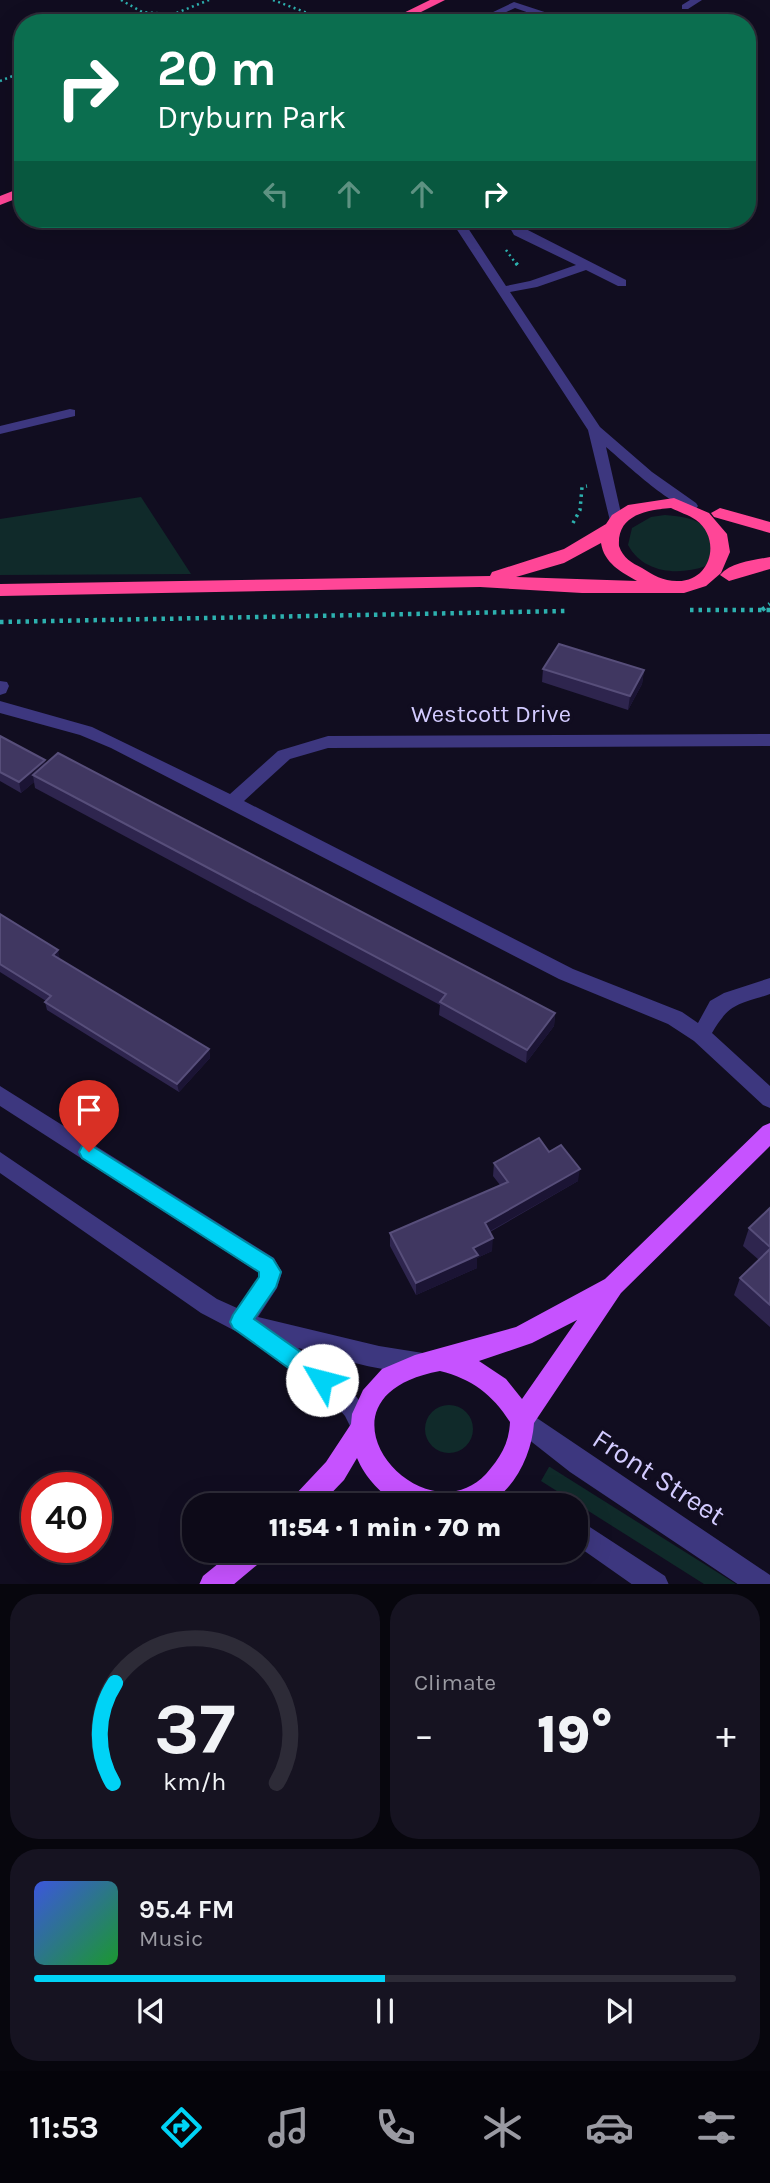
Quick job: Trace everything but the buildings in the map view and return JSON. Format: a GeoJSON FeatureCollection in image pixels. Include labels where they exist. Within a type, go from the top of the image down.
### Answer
{"type":"FeatureCollection","features":[{"type":"Feature","properties":{"kind":"highway"},"geometry":{"type":"LineString","coordinates":[[409,14],[439,0]]}},
{"type":"Feature","properties":{"kind":"highway"},"geometry":{"type":"LineString","coordinates":[[480,581],[558,561],[583,549],[631,510],[649,505],[674,503],[696,507],[770,528]]}},
{"type":"Feature","properties":{"kind":"highway"},"geometry":{"type":"LineString","coordinates":[[696,507],[726,520],[741,540],[743,556],[736,568],[726,576]]}},
{"type":"Feature","properties":{"kind":"highway"},"geometry":{"type":"LineString","coordinates":[[613,525],[609,546],[615,559],[634,574],[657,584],[684,587]]}},
{"type":"Feature","properties":{"kind":"highway"},"geometry":{"type":"LineString","coordinates":[[0,590],[480,581],[582,587],[684,587],[706,583],[751,566],[770,563]]}},
{"type":"Feature","properties":{"kind":"main road"},"geometry":{"type":"LineString","coordinates":[[484,1493],[499,1481],[519,1446],[522,1420],[613,1286],[770,1132]]}},
{"type":"Feature","properties":{"kind":"main road"},"geometry":{"type":"LineString","coordinates":[[314,1493],[335,1471],[360,1428],[366,1408],[383,1385],[403,1369],[486,1349],[526,1335],[613,1286]]}},
{"type":"Feature","properties":{"kind":"main road"},"geometry":{"type":"LineString","coordinates":[[430,1361],[479,1371],[499,1388],[522,1420]]}},
{"type":"Feature","properties":{"kind":"main road"},"geometry":{"type":"LineString","coordinates":[[360,1428],[371,1461],[391,1483],[405,1493]]}},
{"type":"Feature","properties":{"kind":"main road"},"geometry":{"type":"LineString","coordinates":[[212,1584],[241,1563]]}},
{"type":"Feature","properties":{"kind":"street"},"geometry":{"type":"LineString","coordinates":[[685,7],[697,0]]}},
{"type":"Feature","properties":{"kind":"street"},"geometry":{"type":"LineString","coordinates":[[494,14],[514,5],[542,14]]}},
{"type":"Feature","properties":{"kind":"street"},"geometry":{"type":"LineString","coordinates":[[462,228],[595,430],[647,475],[696,507]]}},
{"type":"Feature","properties":{"kind":"street"},"geometry":{"type":"LineString","coordinates":[[516,228],[518,232],[622,284]]}},
{"type":"Feature","properties":{"kind":"street"},"geometry":{"type":"LineString","coordinates":[[503,290],[533,284],[586,266]]}},
{"type":"Feature","properties":{"kind":"street"},"geometry":{"type":"LineString","coordinates":[[0,430],[70,413]]}},
{"type":"Feature","properties":{"kind":"street"},"geometry":{"type":"LineString","coordinates":[[595,430],[613,525]]}},
{"type":"Feature","properties":{"kind":"street"},"geometry":{"type":"LineString","coordinates":[[1,698],[117,744],[233,801],[566,974],[675,1018],[701,1035],[770,1099]]}},
{"type":"Feature","properties":{"kind":"street","name":"Westcott Drive"},"geometry":{"type":"LineString","coordinates":[[233,801],[284,755],[328,742],[770,740]]}},
{"type":"Feature","properties":{"kind":"street"},"geometry":{"type":"LineString","coordinates":[[701,1035],[717,1007],[731,999],[770,986]]}},
{"type":"Feature","properties":{"kind":"street"},"geometry":{"type":"LineString","coordinates":[[0,1095],[266,1265],[271,1272],[269,1281],[245,1324]]}},
{"type":"Feature","properties":{"kind":"street"},"geometry":{"type":"LineString","coordinates":[[0,1161],[209,1306],[245,1324],[341,1394],[353,1408],[360,1428]]}},
{"type":"Feature","properties":{"kind":"street"},"geometry":{"type":"LineString","coordinates":[[245,1324],[379,1357],[430,1361]]}},
{"type":"Feature","properties":{"kind":"street","name":"Front Street"},"geometry":{"type":"LineString","coordinates":[[522,1420],[579,1463],[762,1584]]}},
{"type":"Feature","properties":{"kind":"street"},"geometry":{"type":"LineString","coordinates":[[588,1538],[656,1584]]}},
{"type":"Feature","properties":{"kind":"path"},"geometry":{"type":"LineString","coordinates":[[121,0],[142,12],[173,14],[209,0]]}},
{"type":"Feature","properties":{"kind":"path"},"geometry":{"type":"LineString","coordinates":[[273,0],[310,14]]}},
{"type":"Feature","properties":{"kind":"path"},"geometry":{"type":"LineString","coordinates":[[502,245],[533,284]]}},
{"type":"Feature","properties":{"kind":"path"},"geometry":{"type":"LineString","coordinates":[[572,526],[580,510],[582,487]]}},
{"type":"Feature","properties":{"kind":"path"},"geometry":{"type":"LineString","coordinates":[[762,610],[770,604]]}},
{"type":"Feature","properties":{"kind":"path"},"geometry":{"type":"LineString","coordinates":[[679,611],[770,610]]}},
{"type":"Feature","properties":{"kind":"path"},"geometry":{"type":"LineString","coordinates":[[0,622],[568,611]]}},
{"type":"Feature","properties":{"kind":"green space"},"geometry":{"type":"Polygon","coordinates":[[[141,497],[191,574],[0,575],[0,519],[141,497]]]}},
{"type":"Feature","properties":{"kind":"green space"},"geometry":{"type":"Polygon","coordinates":[[[665,515],[697,522],[720,543],[706,566],[684,571],[662,570],[643,562],[635,554],[628,545],[632,528],[651,517],[665,515]]]}},
{"type":"Feature","properties":{"kind":"green space"},"geometry":{"type":"Polygon","coordinates":[[[449,1405],[466,1412],[473,1429],[466,1446],[449,1453],[432,1446],[425,1429],[432,1412],[449,1405]]]}},
{"type":"Feature","properties":{"kind":"green space"},"geometry":{"type":"Polygon","coordinates":[[[550,1467],[736,1584],[704,1584],[588,1511],[588,1493],[560,1493],[541,1481],[550,1467]]]}},
{"type":"Feature","properties":{"kind":"route"},"geometry":{"type":"LineString","coordinates":[[89,1152],[266,1265],[271,1272],[269,1281],[241,1322],[322,1380]]}}]}
